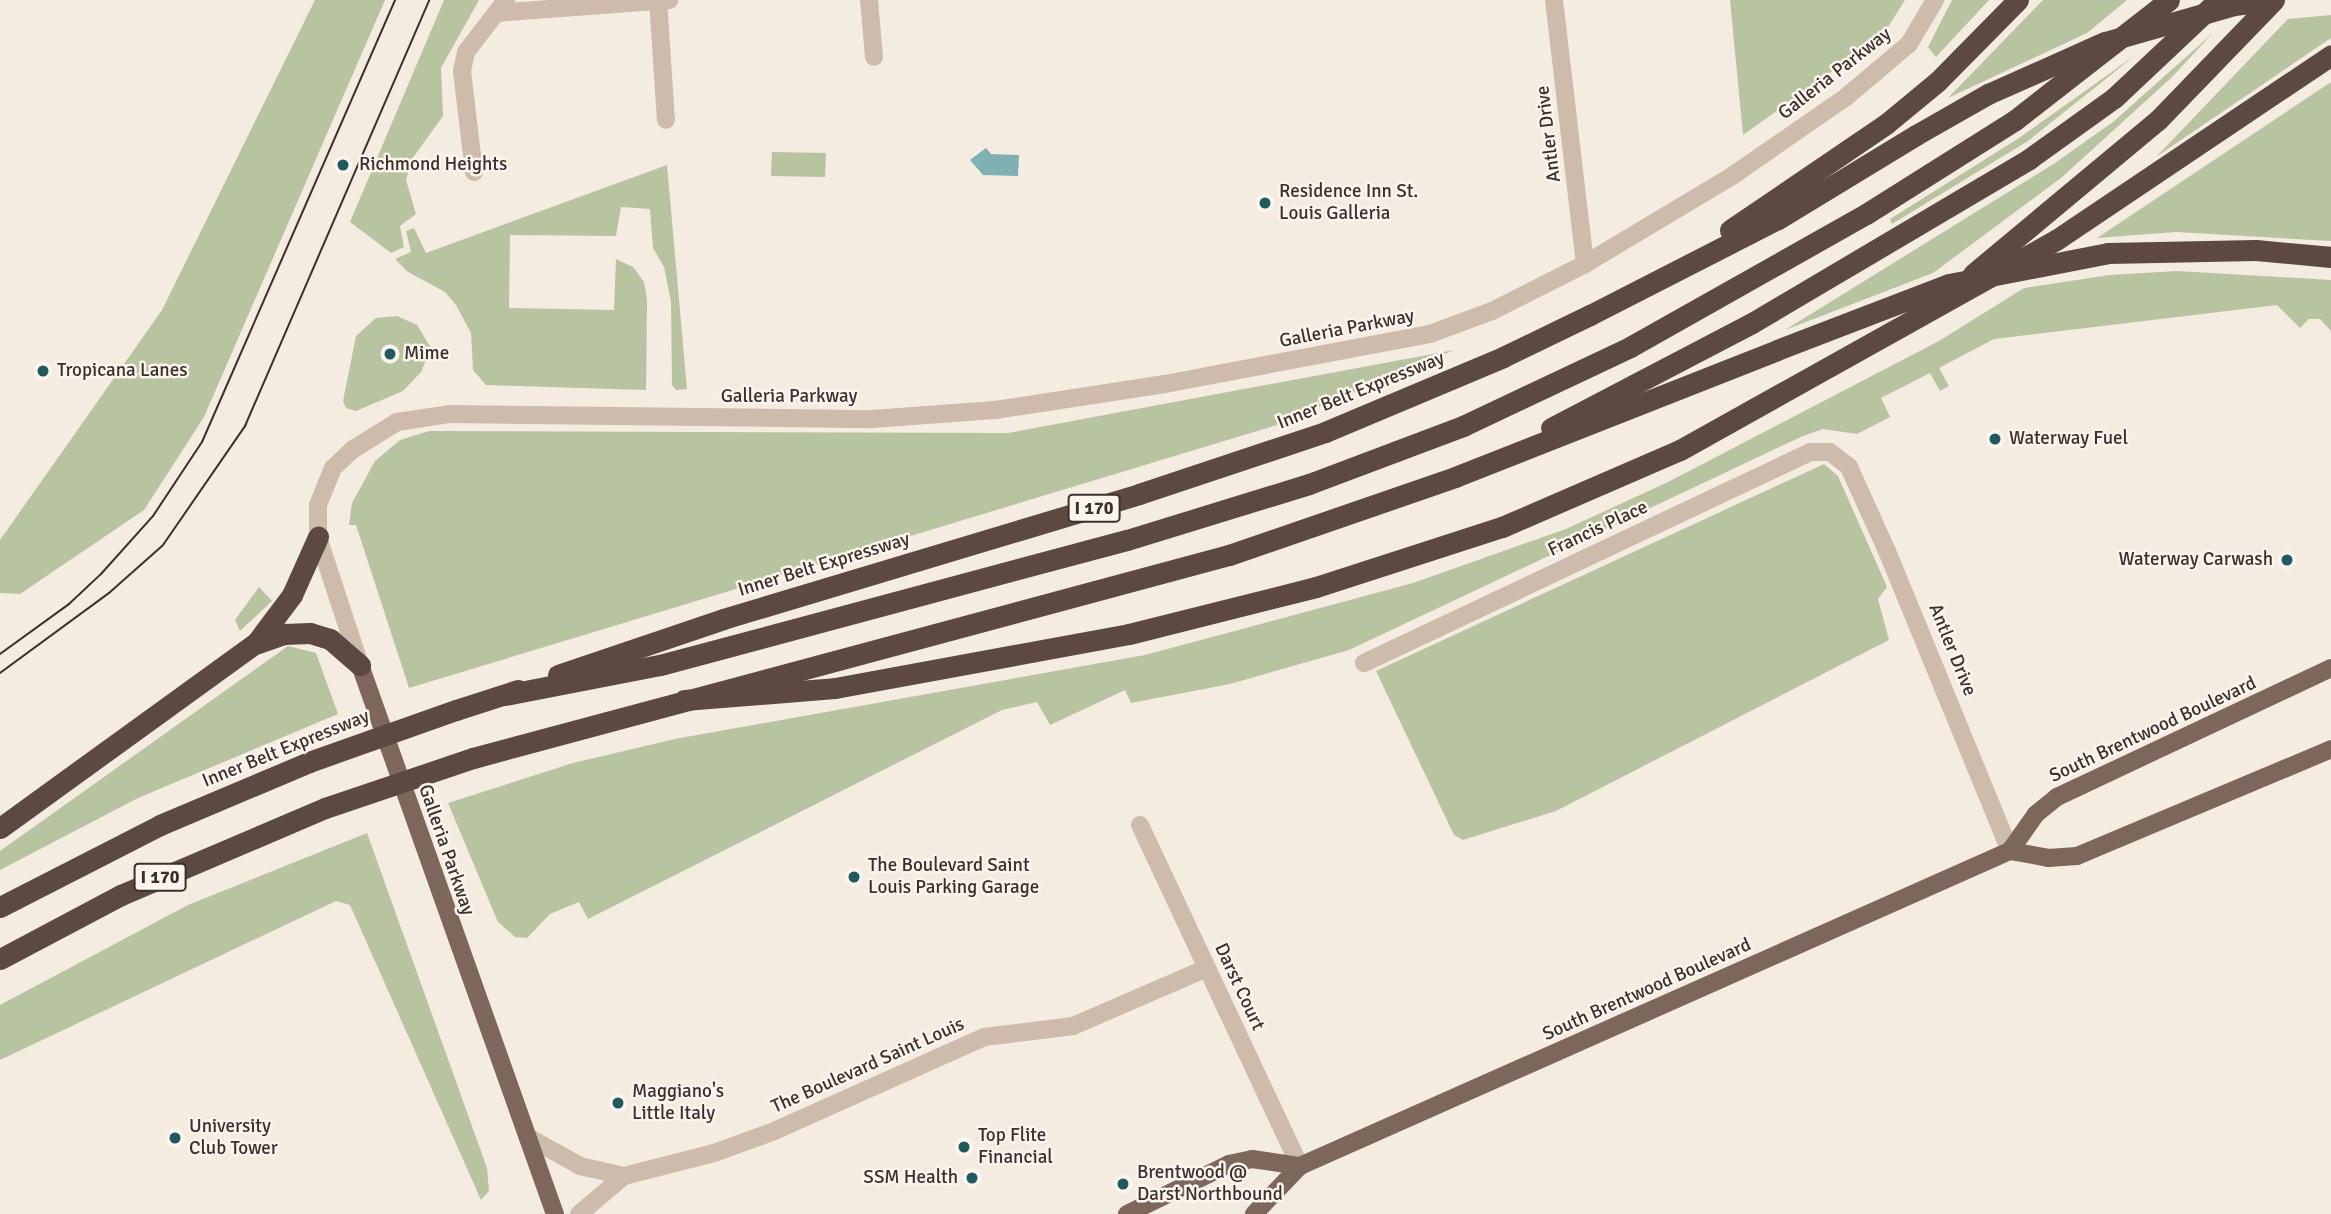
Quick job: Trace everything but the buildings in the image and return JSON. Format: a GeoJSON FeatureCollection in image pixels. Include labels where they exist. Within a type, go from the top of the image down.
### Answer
{"type":"FeatureCollection","features":[{"type":"Feature","properties":{"kind":"highway"},"geometry":{"type":"LineString","coordinates":[[1664,274],[1886,124],[1938,81],[2018,0]]}},
{"type":"Feature","properties":{"kind":"highway"},"geometry":{"type":"LineString","coordinates":[[505,695],[660,665],[1060,559],[1309,484],[1463,426],[1630,347],[1866,214],[2015,120],[2169,0]]}},
{"type":"Feature","properties":{"kind":"highway"},"geometry":{"type":"LineString","coordinates":[[1455,477],[1692,357],[1898,240],[2075,128],[2150,68],[2217,0]]}},
{"type":"Feature","properties":{"kind":"highway"},"geometry":{"type":"LineString","coordinates":[[1664,274],[1777,219],[1916,135],[1999,89],[2105,42],[2234,5],[2273,0]]}},
{"type":"Feature","properties":{"kind":"highway"},"geometry":{"type":"LineString","coordinates":[[1915,317],[2011,245],[2158,120],[2273,0]]}},
{"type":"Feature","properties":{"kind":"highway"},"geometry":{"type":"LineString","coordinates":[[684,700],[835,688],[994,662],[1224,612],[1387,565],[1525,517],[1679,450],[2056,240],[2331,55]]}},
{"type":"Feature","properties":{"kind":"highway"},"geometry":{"type":"LineString","coordinates":[[1455,477],[1948,284],[2108,253],[2217,250],[2331,257]]}},
{"type":"Feature","properties":{"kind":"highway","name":"Inner Belt Expressway"},"geometry":{"type":"LineString","coordinates":[[0,907],[160,825],[309,762],[711,623],[1139,494],[1325,432],[1503,357],[1664,274]]}},
{"type":"Feature","properties":{"kind":"highway","name":"I 170"},"geometry":{"type":"LineString","coordinates":[[0,959],[212,853],[326,808],[473,758],[1229,555],[1455,477]]}},
{"type":"Feature","properties":{"kind":"highway"},"geometry":{"type":"LineString","coordinates":[[0,828],[256,643],[292,595],[318,537]]}},
{"type":"Feature","properties":{"kind":"highway"},"geometry":{"type":"LineString","coordinates":[[256,643],[284,634],[310,633],[330,639],[360,665]]}},
{"type":"Feature","properties":{"kind":"main road","name":"Galleria Parkway"},"geometry":{"type":"LineString","coordinates":[[360,665],[555,1214]]}},
{"type":"Feature","properties":{"kind":"main road","name":"South Brentwood Boulevard"},"geometry":{"type":"LineString","coordinates":[[1254,1214],[1300,1167],[2010,851],[2036,814],[2057,797],[2331,668]]}},
{"type":"Feature","properties":{"kind":"main road"},"geometry":{"type":"LineString","coordinates":[[2010,851],[2048,859],[2077,856],[2331,749]]}},
{"type":"Feature","properties":{"kind":"main road"},"geometry":{"type":"LineString","coordinates":[[1127,1214],[1229,1164],[1252,1159],[1300,1167]]}},
{"type":"Feature","properties":{"kind":"street"},"geometry":{"type":"LineString","coordinates":[[658,0],[666,120]]}},
{"type":"Feature","properties":{"kind":"street"},"geometry":{"type":"LineString","coordinates":[[474,172],[461,71],[466,52],[501,7],[670,0]]}},
{"type":"Feature","properties":{"kind":"street"},"geometry":{"type":"LineString","coordinates":[[869,0],[874,57]]}},
{"type":"Feature","properties":{"kind":"street","name":"Antler Drive"},"geometry":{"type":"LineString","coordinates":[[1554,0],[1586,264]]}},
{"type":"Feature","properties":{"kind":"street","name":"Galleria Parkway"},"geometry":{"type":"LineString","coordinates":[[360,665],[318,537],[318,505],[333,468],[374,434],[419,417],[872,419],[995,410],[1165,384],[1430,334],[1492,311],[1586,264],[1732,176],[1846,97],[1909,44],[1935,0]]}},
{"type":"Feature","properties":{"kind":"street","name":"Francis Place"},"geometry":{"type":"LineString","coordinates":[[1364,663],[1810,452],[1830,452],[1849,467]]}},
{"type":"Feature","properties":{"kind":"street","name":"Antler Drive"},"geometry":{"type":"LineString","coordinates":[[1849,467],[1926,639],[2010,851]]}},
{"type":"Feature","properties":{"kind":"street","name":"Darst Court"},"geometry":{"type":"LineString","coordinates":[[1140,825],[1300,1167]]}},
{"type":"Feature","properties":{"kind":"street","name":"The Boulevard Saint Louis"},"geometry":{"type":"LineString","coordinates":[[624,1176],[714,1153],[772,1132],[984,1037],[1073,1026],[1207,968]]}},
{"type":"Feature","properties":{"kind":"street"},"geometry":{"type":"LineString","coordinates":[[528,1137],[580,1166],[624,1176]]}},
{"type":"Feature","properties":{"kind":"street"},"geometry":{"type":"LineString","coordinates":[[579,1214],[624,1176]]}},
{"type":"Feature","properties":{"kind":"green space"},"geometry":{"type":"Polygon","coordinates":[[[315,0],[385,0],[204,417],[144,510],[20,594],[0,593],[0,540],[162,310],[315,0]]]}},
{"type":"Feature","properties":{"kind":"green space"},"geometry":{"type":"Polygon","coordinates":[[[444,0],[479,0],[441,68],[443,116],[412,159],[406,180],[416,214],[400,226],[404,247],[391,253],[350,222],[444,0]]]}},
{"type":"Feature","properties":{"kind":"green space"},"geometry":{"type":"Polygon","coordinates":[[[1730,0],[1905,0],[1883,35],[1743,135],[1730,0]]]}},
{"type":"Feature","properties":{"kind":"green space"},"geometry":{"type":"Polygon","coordinates":[[[1952,0],[1989,0],[1936,57],[1928,47],[1952,0]]]}},
{"type":"Feature","properties":{"kind":"green space"},"geometry":{"type":"Polygon","coordinates":[[[2043,0],[2127,0],[2087,33],[1948,98],[2043,0]]]}},
{"type":"Feature","properties":{"kind":"green space"},"geometry":{"type":"Polygon","coordinates":[[[2331,15],[2331,38],[2156,157],[2288,19],[2331,15]]]}},
{"type":"Feature","properties":{"kind":"green space"},"geometry":{"type":"Polygon","coordinates":[[[2213,33],[2171,78],[2061,178],[1933,273],[1785,330],[2052,165],[2113,122],[2213,33]]]}},
{"type":"Feature","properties":{"kind":"green space"},"geometry":{"type":"Polygon","coordinates":[[[2137,54],[2028,141],[1892,224],[1890,219],[2019,138],[2137,54]]]}},
{"type":"Feature","properties":{"kind":"green space"},"geometry":{"type":"Polygon","coordinates":[[[2331,82],[2331,241],[2176,232],[2097,238],[2331,82]]]}},
{"type":"Feature","properties":{"kind":"green space"},"geometry":{"type":"Polygon","coordinates":[[[772,152],[826,153],[825,177],[771,176],[772,152]]]}},
{"type":"Feature","properties":{"kind":"green space"},"geometry":{"type":"Polygon","coordinates":[[[667,165],[687,389],[676,390],[672,385],[671,302],[664,267],[653,248],[650,209],[621,207],[616,236],[510,235],[509,308],[614,310],[616,259],[633,267],[644,282],[647,300],[646,390],[486,385],[473,370],[471,333],[456,305],[445,292],[408,272],[395,259],[411,252],[406,231],[414,228],[426,253],[667,165]]]}},
{"type":"Feature","properties":{"kind":"green space"},"geometry":{"type":"Polygon","coordinates":[[[2177,271],[2331,280],[2331,331],[2320,319],[2309,319],[2300,328],[2277,305],[1994,339],[1939,368],[1949,386],[1940,391],[1930,373],[1881,398],[1890,417],[1857,434],[1823,429],[1803,436],[1349,650],[1230,684],[1131,703],[1125,690],[1050,725],[1037,702],[1002,710],[588,919],[579,902],[550,914],[527,938],[515,937],[498,922],[448,803],[573,763],[675,739],[1145,655],[1413,583],[1566,529],[1668,482],[1939,341],[2024,288],[2110,275],[2177,271]]]}},
{"type":"Feature","properties":{"kind":"green space"},"geometry":{"type":"Polygon","coordinates":[[[397,316],[417,325],[431,348],[421,372],[403,391],[356,411],[346,408],[343,401],[356,336],[376,318],[397,316]]]}},
{"type":"Feature","properties":{"kind":"green space"},"geometry":{"type":"Polygon","coordinates":[[[1454,350],[1280,424],[409,688],[356,525],[349,525],[352,503],[375,461],[400,440],[429,431],[1008,433],[1454,350]]]}},
{"type":"Feature","properties":{"kind":"green space"},"geometry":{"type":"Polygon","coordinates":[[[1824,464],[1838,476],[1887,587],[1878,599],[1889,640],[1556,811],[1463,840],[1454,835],[1376,671],[1824,464]]]}},
{"type":"Feature","properties":{"kind":"green space"},"geometry":{"type":"Polygon","coordinates":[[[259,587],[272,601],[240,631],[235,620],[259,587]]]}},
{"type":"Feature","properties":{"kind":"green space"},"geometry":{"type":"Polygon","coordinates":[[[288,646],[316,653],[338,714],[138,798],[0,870],[0,851],[288,646]]]}},
{"type":"Feature","properties":{"kind":"green space"},"geometry":{"type":"Polygon","coordinates":[[[367,833],[487,1168],[489,1191],[481,1200],[350,905],[336,901],[0,1060],[0,1005],[188,905],[367,833]]]}},
{"type":"Feature","properties":{"kind":"water"},"geometry":{"type":"Polygon","coordinates":[[[986,148],[991,154],[1019,155],[1018,176],[983,175],[970,160],[986,148]]]}},
{"type":"Feature","properties":{"kind":"tram line"},"geometry":{"type":"LineString","coordinates":[[0,654],[69,604],[101,574],[153,516],[202,442],[395,0]]}},
{"type":"Feature","properties":{"kind":"tram line"},"geometry":{"type":"LineString","coordinates":[[0,673],[109,593],[163,545],[245,426],[429,0]]}},
{"type":"Feature","properties":{"kind":"place","name":"Richmond Heights"},"geometry":{"type":"Point","coordinates":[343,165]}},
{"type":"Feature","properties":{"kind":"place","name":"Residence Inn St. Louis Galleria"},"geometry":{"type":"Point","coordinates":[1265,203]}},
{"type":"Feature","properties":{"kind":"place","name":"Mime"},"geometry":{"type":"Point","coordinates":[390,354]}},
{"type":"Feature","properties":{"kind":"place","name":"Tropicana Lanes"},"geometry":{"type":"Point","coordinates":[43,371]}},
{"type":"Feature","properties":{"kind":"place","name":"Waterway Fuel"},"geometry":{"type":"Point","coordinates":[1995,439]}},
{"type":"Feature","properties":{"kind":"place","name":"Waterway Carwash"},"geometry":{"type":"Point","coordinates":[2287,560]}},
{"type":"Feature","properties":{"kind":"place","name":"The Boulevard Saint Louis Parking Garage"},"geometry":{"type":"Point","coordinates":[854,877]}},
{"type":"Feature","properties":{"kind":"place","name":"Maggiano's Little Italy"},"geometry":{"type":"Point","coordinates":[618,1103]}},
{"type":"Feature","properties":{"kind":"place","name":"University Club Tower"},"geometry":{"type":"Point","coordinates":[175,1138]}},
{"type":"Feature","properties":{"kind":"place","name":"Top Flite Financial"},"geometry":{"type":"Point","coordinates":[964,1147]}},
{"type":"Feature","properties":{"kind":"place","name":"SSM Health"},"geometry":{"type":"Point","coordinates":[972,1178]}},
{"type":"Feature","properties":{"kind":"place","name":"Brentwood @ Darst Northbound"},"geometry":{"type":"Point","coordinates":[1123,1184]}}]}
